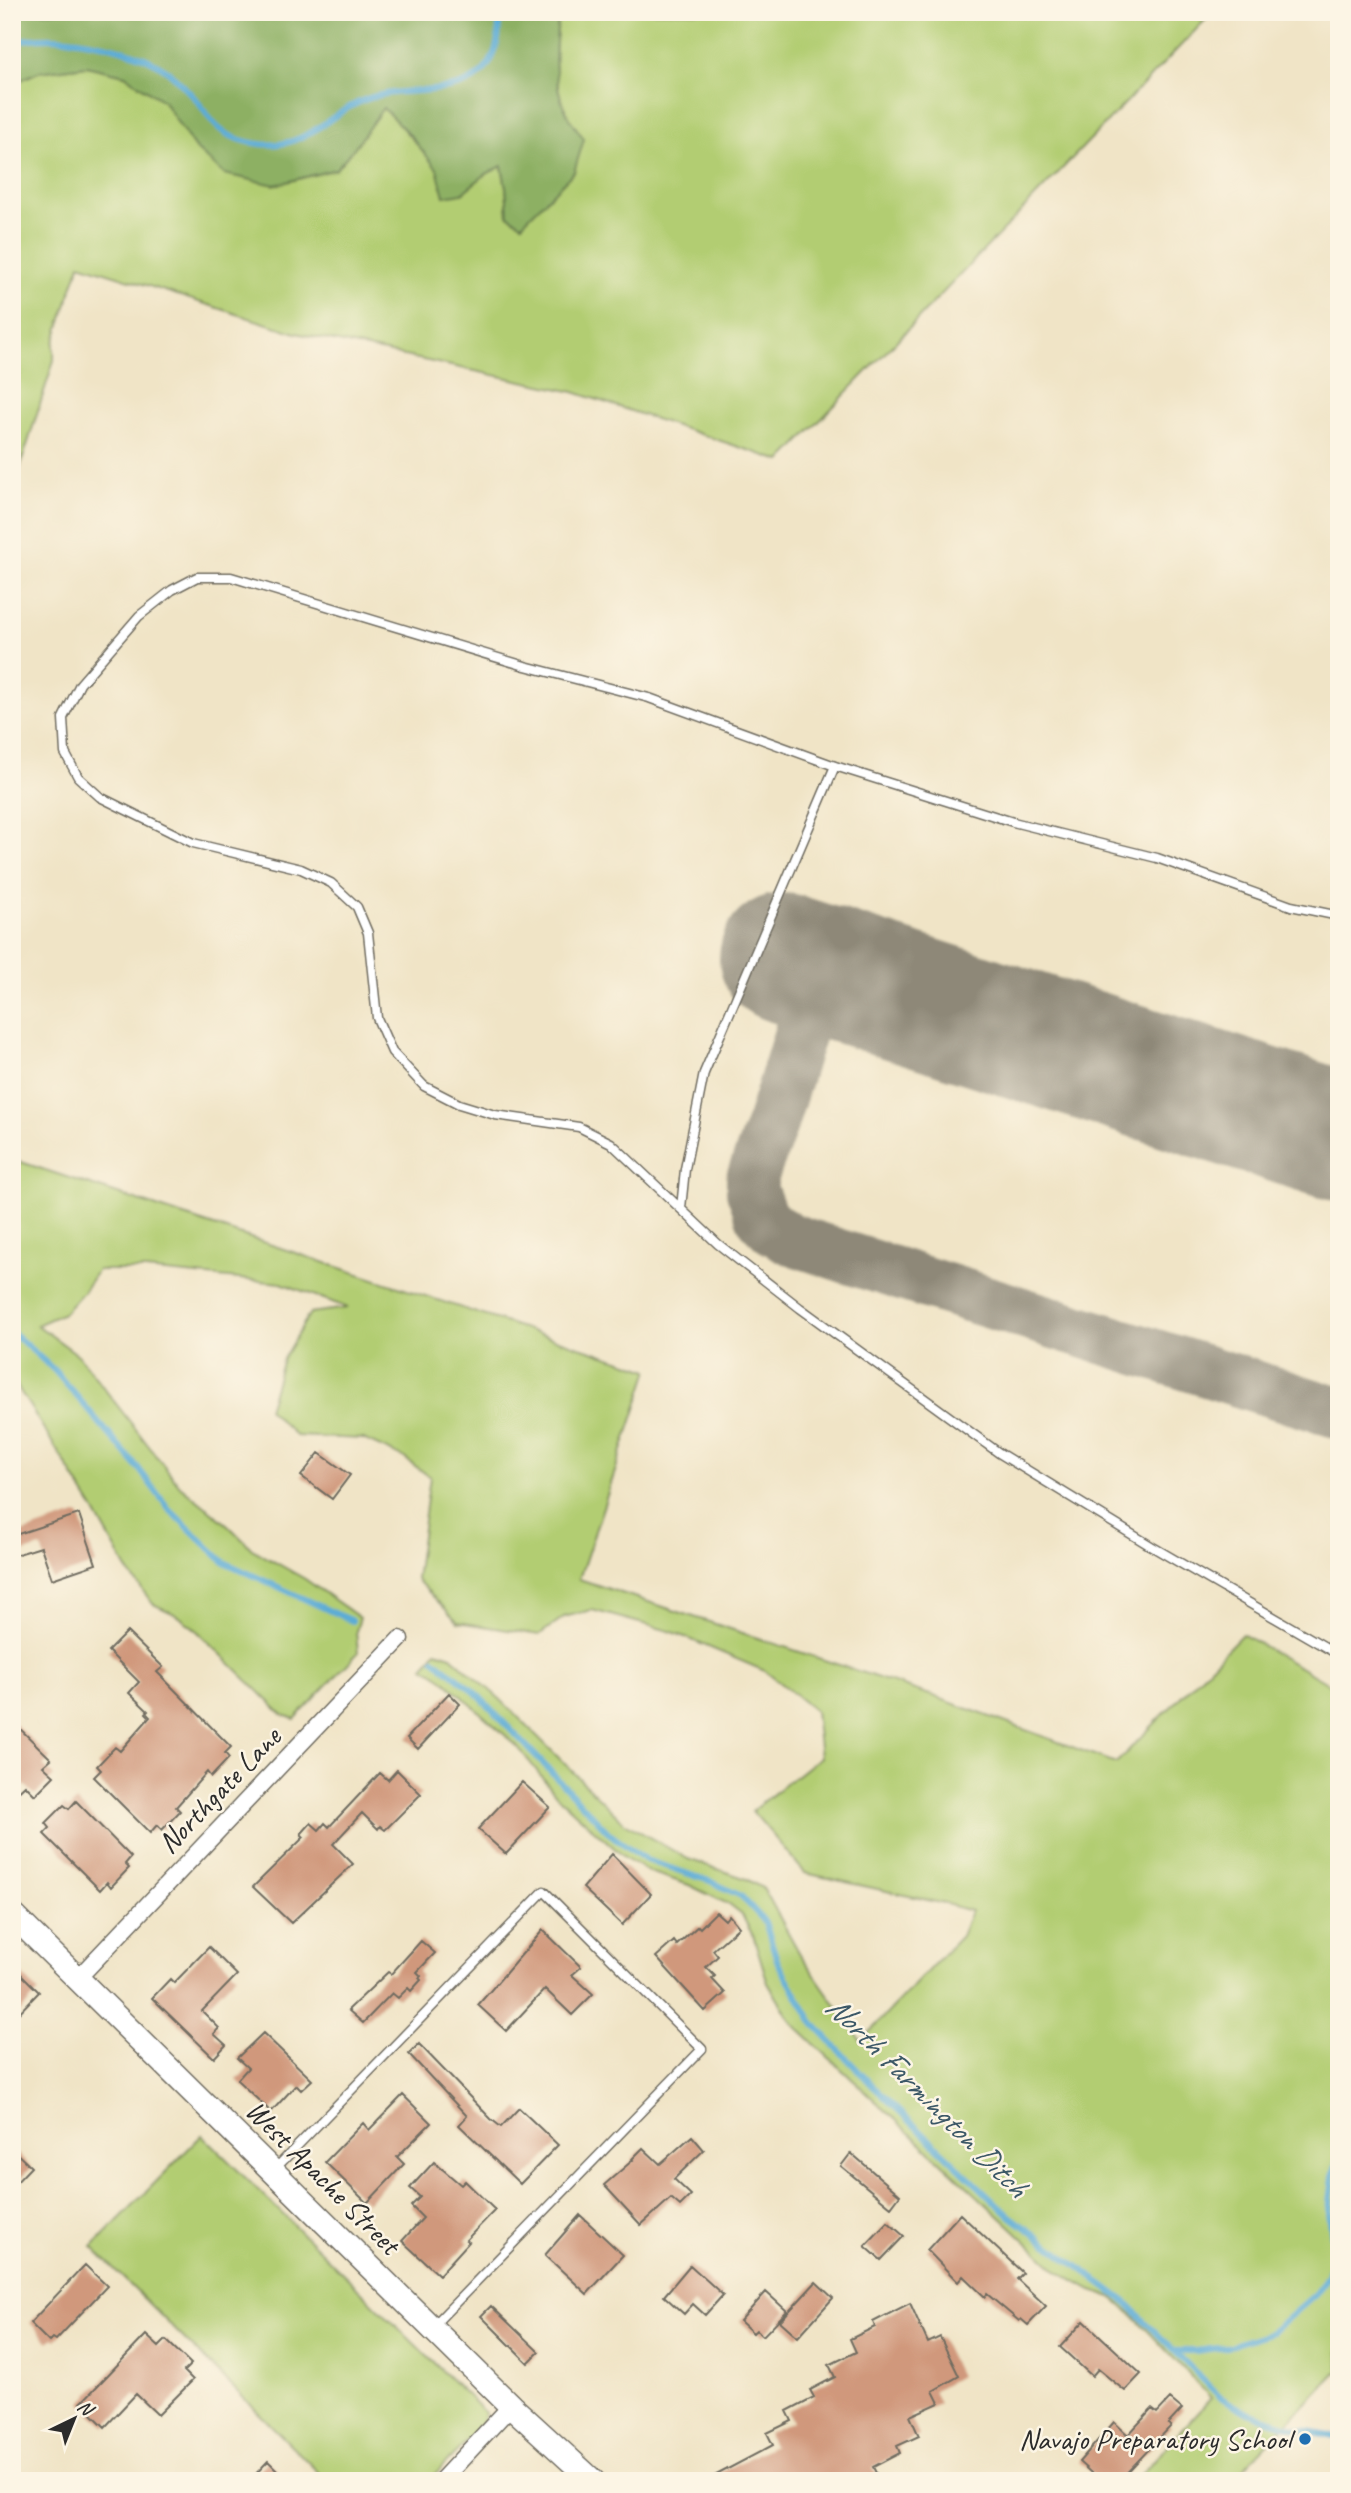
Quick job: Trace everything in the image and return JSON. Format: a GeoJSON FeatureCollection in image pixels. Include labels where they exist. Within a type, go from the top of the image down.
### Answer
{"type":"FeatureCollection","features":[{"type":"Feature","properties":{"kind":"main road","name":"West Apache Street"},"geometry":{"type":"LineString","coordinates":[[12,1914],[431,2328],[593,2481]]}},
{"type":"Feature","properties":{"kind":"street","name":"Northgate Lane"},"geometry":{"type":"LineString","coordinates":[[78,1978],[400,1639]]}},
{"type":"Feature","properties":{"kind":"street"},"geometry":{"type":"LineString","coordinates":[[441,2481],[511,2406]]}},
{"type":"Feature","properties":{"kind":"lane"},"geometry":{"type":"LineString","coordinates":[[1339,915],[1291,906],[1157,858],[1013,822],[835,766],[649,698],[525,666],[232,577],[197,578],[172,590],[139,616],[80,684],[63,718],[65,753],[78,777],[100,797],[193,843],[301,869],[331,883],[357,907],[368,933],[377,1018],[393,1052],[424,1086],[459,1104],[495,1115],[579,1127],[611,1143],[718,1244],[999,1453],[1151,1546],[1339,1655]]}},
{"type":"Feature","properties":{"kind":"lane"},"geometry":{"type":"LineString","coordinates":[[681,1208],[685,1169],[704,1073],[835,766]]}},
{"type":"Feature","properties":{"kind":"lane"},"geometry":{"type":"LineString","coordinates":[[273,2171],[544,1891],[702,2049],[431,2328]]}},
{"type":"Feature","properties":{"kind":"green space"},"geometry":{"type":"Polygon","coordinates":[[[12,12],[559,12],[556,49],[558,87],[568,115],[584,139],[574,172],[522,224],[508,215],[502,166],[486,174],[462,193],[444,196],[437,169],[409,134],[383,108],[336,169],[275,185],[224,174],[194,147],[164,102],[125,75],[86,66],[38,72],[12,84],[12,12]]]}},
{"type":"Feature","properties":{"kind":"green space"},"geometry":{"type":"Polygon","coordinates":[[[559,12],[1213,12],[781,461],[574,392],[296,333],[80,264],[54,343],[54,360],[12,493],[12,84],[38,72],[86,66],[125,75],[164,102],[194,147],[274,185],[336,169],[383,107],[462,193],[486,174],[502,166],[508,215],[522,224],[541,204],[583,140],[568,115],[558,87],[556,49],[559,12]]]}},
{"type":"Feature","properties":{"kind":"green space"},"geometry":{"type":"Polygon","coordinates":[[[12,1159],[649,1370],[579,1579],[930,1695],[1116,1763],[1242,1634],[1339,1690],[1339,2373],[1336,2372],[1232,2481],[1135,2481],[1211,2398],[1134,2316],[1112,2297],[1092,2290],[1058,2271],[793,2024],[768,1983],[754,1938],[742,1915],[728,1904],[689,1885],[647,1871],[624,1857],[557,1796],[517,1746],[443,1679],[424,1667],[436,1651],[451,1656],[500,1699],[623,1822],[688,1859],[744,1878],[764,1889],[800,1954],[861,2041],[961,1936],[971,1911],[805,1873],[752,1811],[820,1757],[815,1711],[765,1671],[673,1632],[592,1610],[564,1617],[539,1635],[458,1622],[416,1579],[430,1477],[403,1457],[363,1439],[296,1436],[268,1409],[283,1359],[310,1313],[348,1308],[281,1283],[145,1270],[98,1270],[64,1313],[37,1325],[78,1355],[180,1486],[228,1525],[252,1549],[305,1579],[360,1618],[356,1631],[358,1653],[295,1719],[283,1715],[193,1627],[177,1615],[153,1604],[128,1571],[93,1508],[12,1378],[12,1159]]]}},
{"type":"Feature","properties":{"kind":"green space"},"geometry":{"type":"Polygon","coordinates":[[[202,2135],[485,2413],[481,2427],[428,2481],[327,2481],[92,2247],[202,2135]]]}},
{"type":"Feature","properties":{"kind":"building"},"geometry":{"type":"Polygon","coordinates":[[[319,1453],[350,1475],[332,1499],[301,1476],[319,1453]]]}},
{"type":"Feature","properties":{"kind":"building"},"geometry":{"type":"Polygon","coordinates":[[[79,1514],[96,1564],[52,1579],[41,1547],[12,1556],[12,1536],[79,1514]]]}},
{"type":"Feature","properties":{"kind":"building"},"geometry":{"type":"Polygon","coordinates":[[[127,1632],[163,1667],[157,1672],[231,1747],[225,1753],[229,1758],[211,1777],[207,1772],[176,1807],[180,1811],[162,1830],[157,1825],[150,1833],[94,1777],[101,1770],[97,1766],[115,1747],[120,1751],[150,1717],[146,1713],[148,1711],[129,1693],[139,1682],[108,1651],[127,1632]]]}},
{"type":"Feature","properties":{"kind":"building"},"geometry":{"type":"Polygon","coordinates":[[[449,1693],[460,1704],[418,1749],[407,1738],[449,1693]]]}},
{"type":"Feature","properties":{"kind":"building"},"geometry":{"type":"Polygon","coordinates":[[[12,1721],[51,1759],[43,1766],[54,1776],[35,1795],[25,1785],[12,1797],[12,1721]]]}},
{"type":"Feature","properties":{"kind":"building"},"geometry":{"type":"Polygon","coordinates":[[[397,1770],[421,1794],[385,1830],[380,1826],[378,1829],[362,1813],[333,1844],[353,1864],[291,1923],[253,1887],[304,1837],[301,1834],[311,1823],[319,1830],[325,1823],[329,1827],[380,1773],[388,1780],[397,1770]]]}},
{"type":"Feature","properties":{"kind":"building"},"geometry":{"type":"Polygon","coordinates":[[[522,1782],[550,1807],[506,1854],[478,1829],[522,1782]]]}},
{"type":"Feature","properties":{"kind":"building"},"geometry":{"type":"Polygon","coordinates":[[[76,1801],[131,1857],[125,1864],[129,1868],[111,1887],[107,1882],[100,1890],[44,1834],[50,1828],[46,1823],[64,1805],[69,1809],[76,1801]]]}},
{"type":"Feature","properties":{"kind":"building"},"geometry":{"type":"Polygon","coordinates":[[[612,1854],[651,1894],[622,1925],[583,1888],[612,1854]]]}},
{"type":"Feature","properties":{"kind":"building"},"geometry":{"type":"Polygon","coordinates":[[[716,1912],[725,1920],[729,1915],[739,1927],[713,1950],[718,1956],[706,1967],[715,1976],[712,1979],[725,1993],[705,2011],[656,1957],[674,1941],[677,1945],[698,1926],[700,1928],[716,1912]]]}},
{"type":"Feature","properties":{"kind":"building"},"geometry":{"type":"Polygon","coordinates":[[[543,1930],[581,1967],[572,1975],[593,1994],[572,2015],[545,1989],[506,2031],[478,2005],[543,1930]]]}},
{"type":"Feature","properties":{"kind":"building"},"geometry":{"type":"Polygon","coordinates":[[[421,1941],[435,1953],[417,1972],[421,1980],[411,1991],[408,1988],[398,1998],[392,1993],[363,2023],[348,2010],[388,1972],[391,1974],[421,1941]]]}},
{"type":"Feature","properties":{"kind":"building"},"geometry":{"type":"Polygon","coordinates":[[[209,1947],[237,1975],[202,2011],[219,2028],[214,2034],[226,2045],[214,2058],[152,1998],[170,1979],[174,1983],[209,1947]]]}},
{"type":"Feature","properties":{"kind":"building"},"geometry":{"type":"Polygon","coordinates":[[[12,1965],[39,1992],[12,2020],[12,1965]]]}},
{"type":"Feature","properties":{"kind":"building"},"geometry":{"type":"Polygon","coordinates":[[[263,2033],[312,2080],[301,2090],[296,2085],[271,2112],[237,2080],[248,2068],[237,2058],[263,2033]]]}},
{"type":"Feature","properties":{"kind":"building"},"geometry":{"type":"Polygon","coordinates":[[[419,2044],[501,2127],[519,2108],[558,2145],[520,2184],[459,2125],[467,2116],[409,2054],[419,2044]]]}},
{"type":"Feature","properties":{"kind":"building"},"geometry":{"type":"Polygon","coordinates":[[[403,2095],[431,2123],[397,2157],[404,2164],[367,2203],[325,2162],[363,2123],[369,2130],[403,2095]]]}},
{"type":"Feature","properties":{"kind":"building"},"geometry":{"type":"Polygon","coordinates":[[[692,2136],[704,2150],[674,2179],[691,2195],[680,2206],[671,2198],[641,2225],[604,2185],[643,2148],[660,2164],[692,2136]]]}},
{"type":"Feature","properties":{"kind":"building"},"geometry":{"type":"Polygon","coordinates":[[[12,2149],[31,2167],[12,2187],[12,2149]]]}},
{"type":"Feature","properties":{"kind":"building"},"geometry":{"type":"Polygon","coordinates":[[[851,2153],[900,2195],[891,2207],[841,2166],[851,2153]]]}},
{"type":"Feature","properties":{"kind":"building"},"geometry":{"type":"Polygon","coordinates":[[[434,2162],[461,2185],[465,2181],[495,2210],[466,2240],[469,2242],[439,2275],[402,2241],[423,2218],[411,2206],[420,2197],[410,2188],[434,2162]]]}},
{"type":"Feature","properties":{"kind":"building"},"geometry":{"type":"Polygon","coordinates":[[[960,2214],[1023,2273],[1017,2279],[1046,2306],[1028,2325],[1021,2319],[1019,2321],[987,2294],[985,2297],[963,2276],[958,2282],[927,2250],[960,2214]]]}},
{"type":"Feature","properties":{"kind":"building"},"geometry":{"type":"Polygon","coordinates":[[[580,2215],[623,2255],[587,2294],[545,2255],[580,2215]]]}},
{"type":"Feature","properties":{"kind":"building"},"geometry":{"type":"Polygon","coordinates":[[[888,2222],[904,2236],[881,2260],[865,2246],[888,2222]]]}},
{"type":"Feature","properties":{"kind":"building"},"geometry":{"type":"Polygon","coordinates":[[[85,2265],[107,2286],[56,2340],[53,2338],[49,2342],[30,2323],[85,2265]]]}},
{"type":"Feature","properties":{"kind":"building"},"geometry":{"type":"Polygon","coordinates":[[[690,2265],[723,2295],[705,2315],[693,2304],[684,2314],[664,2296],[690,2265]]]}},
{"type":"Feature","properties":{"kind":"building"},"geometry":{"type":"Polygon","coordinates":[[[816,2282],[833,2298],[798,2337],[780,2321],[816,2282]]]}},
{"type":"Feature","properties":{"kind":"building"},"geometry":{"type":"Polygon","coordinates":[[[766,2292],[787,2311],[763,2336],[756,2330],[753,2333],[740,2321],[766,2292]]]}},
{"type":"Feature","properties":{"kind":"building"},"geometry":{"type":"Polygon","coordinates":[[[910,2303],[928,2343],[940,2337],[959,2376],[933,2391],[939,2403],[910,2416],[919,2436],[897,2446],[900,2453],[873,2467],[877,2475],[866,2481],[705,2481],[773,2445],[767,2433],[792,2421],[787,2411],[814,2397],[810,2390],[835,2377],[829,2365],[856,2352],[850,2339],[875,2327],[873,2322],[910,2303]]]}},
{"type":"Feature","properties":{"kind":"building"},"geometry":{"type":"Polygon","coordinates":[[[491,2306],[539,2352],[528,2363],[481,2316],[491,2306]]]}},
{"type":"Feature","properties":{"kind":"building"},"geometry":{"type":"Polygon","coordinates":[[[1084,2321],[1141,2374],[1125,2391],[1098,2369],[1092,2376],[1060,2347],[1084,2321]]]}},
{"type":"Feature","properties":{"kind":"building"},"geometry":{"type":"Polygon","coordinates":[[[146,2335],[159,2347],[166,2340],[191,2364],[184,2371],[193,2380],[158,2415],[136,2394],[105,2427],[81,2403],[146,2335]]]}},
{"type":"Feature","properties":{"kind":"building"},"geometry":{"type":"Polygon","coordinates":[[[1170,2399],[1182,2409],[1168,2424],[1171,2426],[1119,2481],[1100,2481],[1079,2462],[1114,2422],[1128,2435],[1152,2409],[1157,2413],[1170,2399]]]}},
{"type":"Feature","properties":{"kind":"building"},"geometry":{"type":"Polygon","coordinates":[[[268,2461],[288,2481],[249,2481],[268,2461]]]}},
{"type":"Feature","properties":{"kind":"waterway","name":"North Farmington Ditch"},"geometry":{"type":"LineString","coordinates":[[12,43],[29,39],[69,39],[132,53],[150,60],[172,75],[223,132],[241,140],[282,144],[299,139],[358,103],[376,96],[443,89],[468,82],[485,69],[494,55],[499,29],[498,12]]}},
{"type":"Feature","properties":{"kind":"waterway","name":"North Farmington Ditch"},"geometry":{"type":"LineString","coordinates":[[12,1332],[54,1370],[139,1469],[169,1509],[224,1562],[352,1621]]}},
{"type":"Feature","properties":{"kind":"waterway","name":"North Farmington Ditch"},"geometry":{"type":"LineString","coordinates":[[434,1659],[476,1693],[611,1835],[646,1860],[710,1881],[741,1896],[765,1922],[778,1963],[814,2024],[872,2085],[1010,2216],[1126,2302],[1220,2397],[1248,2413],[1298,2429],[1339,2437]]}},
{"type":"Feature","properties":{"kind":"waterway"},"geometry":{"type":"LineString","coordinates":[[1175,2351],[1226,2347],[1272,2332],[1313,2296],[1328,2276],[1334,2253],[1329,2212],[1339,2153]]}},
{"type":"Feature","properties":{"kind":"taxiway"},"geometry":{"type":"LineString","coordinates":[[819,970],[773,1121],[752,1178],[752,1191],[762,1218],[773,1229],[791,1239],[845,1257],[1339,1413]]}},
{"type":"Feature","properties":{"kind":"runway"},"geometry":{"type":"LineString","coordinates":[[784,958],[1339,1136]]}},
{"type":"Feature","properties":{"kind":"place","name":"Navajo Preparatory School"},"geometry":{"type":"Point","coordinates":[1305,2439]}}]}
